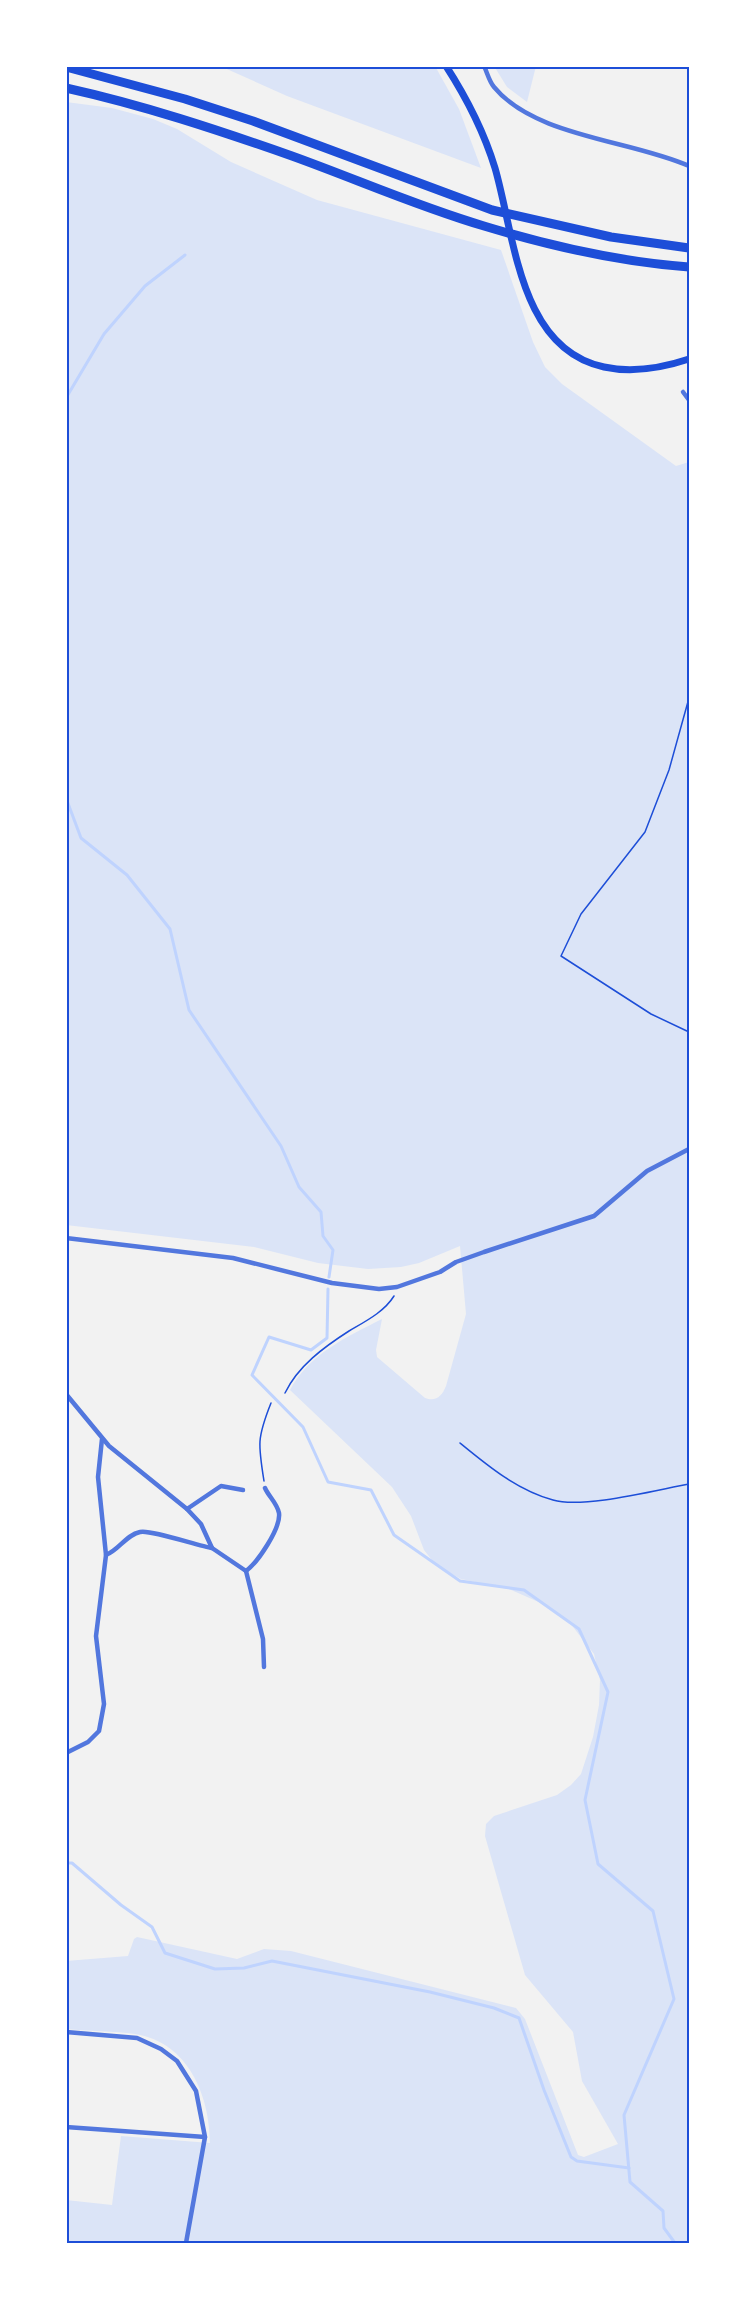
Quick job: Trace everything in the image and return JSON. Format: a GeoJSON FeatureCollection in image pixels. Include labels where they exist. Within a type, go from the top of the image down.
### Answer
{"type":"FeatureCollection","features":[{"type":"Feature","properties":{"kind":"highway"},"geometry":{"type":"LineString","coordinates":[[66,67],[176,96],[253,121],[492,210],[611,237],[689,248]]}},
{"type":"Feature","properties":{"kind":"highway"},"geometry":{"type":"LineString","coordinates":[[66,88],[182,119],[293,156],[483,226],[542,242],[607,255],[689,267]]}},
{"type":"Feature","properties":{"kind":"main road"},"geometry":{"type":"LineString","coordinates":[[446,66],[478,125],[494,166],[528,294],[539,320],[551,337],[565,351],[580,360],[614,369],[640,370],[689,359]]}},
{"type":"Feature","properties":{"kind":"street"},"geometry":{"type":"LineString","coordinates":[[484,66],[493,86],[519,108],[548,123],[652,152],[689,166]]}},
{"type":"Feature","properties":{"kind":"street"},"geometry":{"type":"LineString","coordinates":[[683,392],[689,400]]}},
{"type":"Feature","properties":{"kind":"street"},"geometry":{"type":"LineString","coordinates":[[66,1238],[233,1258],[332,1283],[379,1289],[397,1287],[440,1272],[456,1262],[594,1216],[647,1172],[689,1149]]}},
{"type":"Feature","properties":{"kind":"street"},"geometry":{"type":"LineString","coordinates":[[66,1394],[102,1439],[188,1509],[201,1524],[212,1548]]}},
{"type":"Feature","properties":{"kind":"street"},"geometry":{"type":"LineString","coordinates":[[66,1753],[88,1742],[99,1731],[104,1704],[96,1636],[105,1555],[105,1533],[98,1477],[102,1439]]}},
{"type":"Feature","properties":{"kind":"street"},"geometry":{"type":"LineString","coordinates":[[188,1509],[221,1486],[243,1490]]}},
{"type":"Feature","properties":{"kind":"street"},"geometry":{"type":"LineString","coordinates":[[246,1571],[261,1555],[280,1516],[265,1488]]}},
{"type":"Feature","properties":{"kind":"street"},"geometry":{"type":"LineString","coordinates":[[105,1555],[116,1551],[127,1539],[140,1532],[153,1532],[212,1548],[246,1571],[263,1639],[264,1667]]}},
{"type":"Feature","properties":{"kind":"street"},"geometry":{"type":"LineString","coordinates":[[66,2032],[137,2038],[161,2049],[177,2061],[196,2091],[205,2137],[186,2243]]}},
{"type":"Feature","properties":{"kind":"street"},"geometry":{"type":"LineString","coordinates":[[66,2127],[205,2137]]}},
{"type":"Feature","properties":{"kind":"path"},"geometry":{"type":"LineString","coordinates":[[689,698],[669,770],[645,832],[581,914],[561,956],[651,1014],[689,1032]]}},
{"type":"Feature","properties":{"kind":"path"},"geometry":{"type":"LineString","coordinates":[[285,1393],[304,1364],[346,1333],[376,1315],[392,1299],[397,1287]]}},
{"type":"Feature","properties":{"kind":"path"},"geometry":{"type":"LineString","coordinates":[[265,1488],[259,1447],[260,1436],[272,1403]]}},
{"type":"Feature","properties":{"kind":"path"},"geometry":{"type":"LineString","coordinates":[[459,1443],[502,1477],[530,1492],[555,1501],[578,1503],[689,1484]]}},
{"type":"Feature","properties":{"kind":"shaded area"},"geometry":{"type":"Polygon","coordinates":[[[220,66],[435,66],[459,109],[481,168],[287,96],[220,66]]]}},
{"type":"Feature","properties":{"kind":"shaded area"},"geometry":{"type":"Polygon","coordinates":[[[494,66],[536,66],[527,102],[507,87],[494,66]]]}},
{"type":"Feature","properties":{"kind":"shaded area"},"geometry":{"type":"Polygon","coordinates":[[[66,102],[112,108],[153,119],[177,129],[231,162],[317,200],[501,250],[533,342],[545,367],[562,384],[676,466],[689,462],[689,2243],[66,2243],[66,2200],[112,2205],[121,2136],[210,2143],[206,2107],[200,2090],[182,2060],[169,2048],[153,2039],[135,2034],[66,2029],[66,1961],[128,1956],[134,1939],[137,1937],[237,1959],[264,1949],[291,1951],[516,2008],[525,2019],[578,2155],[584,2157],[618,2144],[582,2081],[573,2032],[525,1975],[485,1836],[486,1824],[494,1816],[557,1795],[581,1774],[593,1737],[599,1705],[600,1680],[594,1654],[570,1623],[550,1607],[509,1589],[461,1579],[436,1565],[424,1550],[411,1516],[392,1487],[290,1390],[308,1366],[330,1347],[382,1319],[376,1350],[377,1357],[425,1398],[435,1399],[443,1393],[466,1314],[460,1246],[419,1263],[401,1267],[368,1269],[318,1263],[254,1247],[66,1225],[66,102]]]}},
{"type":"Feature","properties":{"kind":"waterway"},"geometry":{"type":"LineString","coordinates":[[66,398],[104,334],[145,286],[185,255]]}},
{"type":"Feature","properties":{"kind":"waterway"},"geometry":{"type":"LineString","coordinates":[[66,798],[81,838],[127,875],[170,929],[189,1010],[281,1146],[299,1187],[321,1212],[323,1236],[333,1250],[329,1277]]}},
{"type":"Feature","properties":{"kind":"waterway"},"geometry":{"type":"LineString","coordinates":[[328,1289],[327,1338],[311,1350],[269,1337],[252,1375],[303,1427],[328,1482],[371,1490],[394,1535],[460,1581],[524,1590],[579,1629],[608,1692],[585,1800],[598,1864],[653,1911],[674,1999],[624,2115],[630,2182],[663,2211],[664,2228],[675,2243]]}},
{"type":"Feature","properties":{"kind":"waterway"},"geometry":{"type":"LineString","coordinates":[[66,1863],[72,1863],[121,1905],[152,1927],[165,1953],[215,1969],[244,1968],[272,1961],[430,1992],[494,2008],[519,2018],[544,2090],[571,2157],[577,2161],[629,2168]]}}]}
